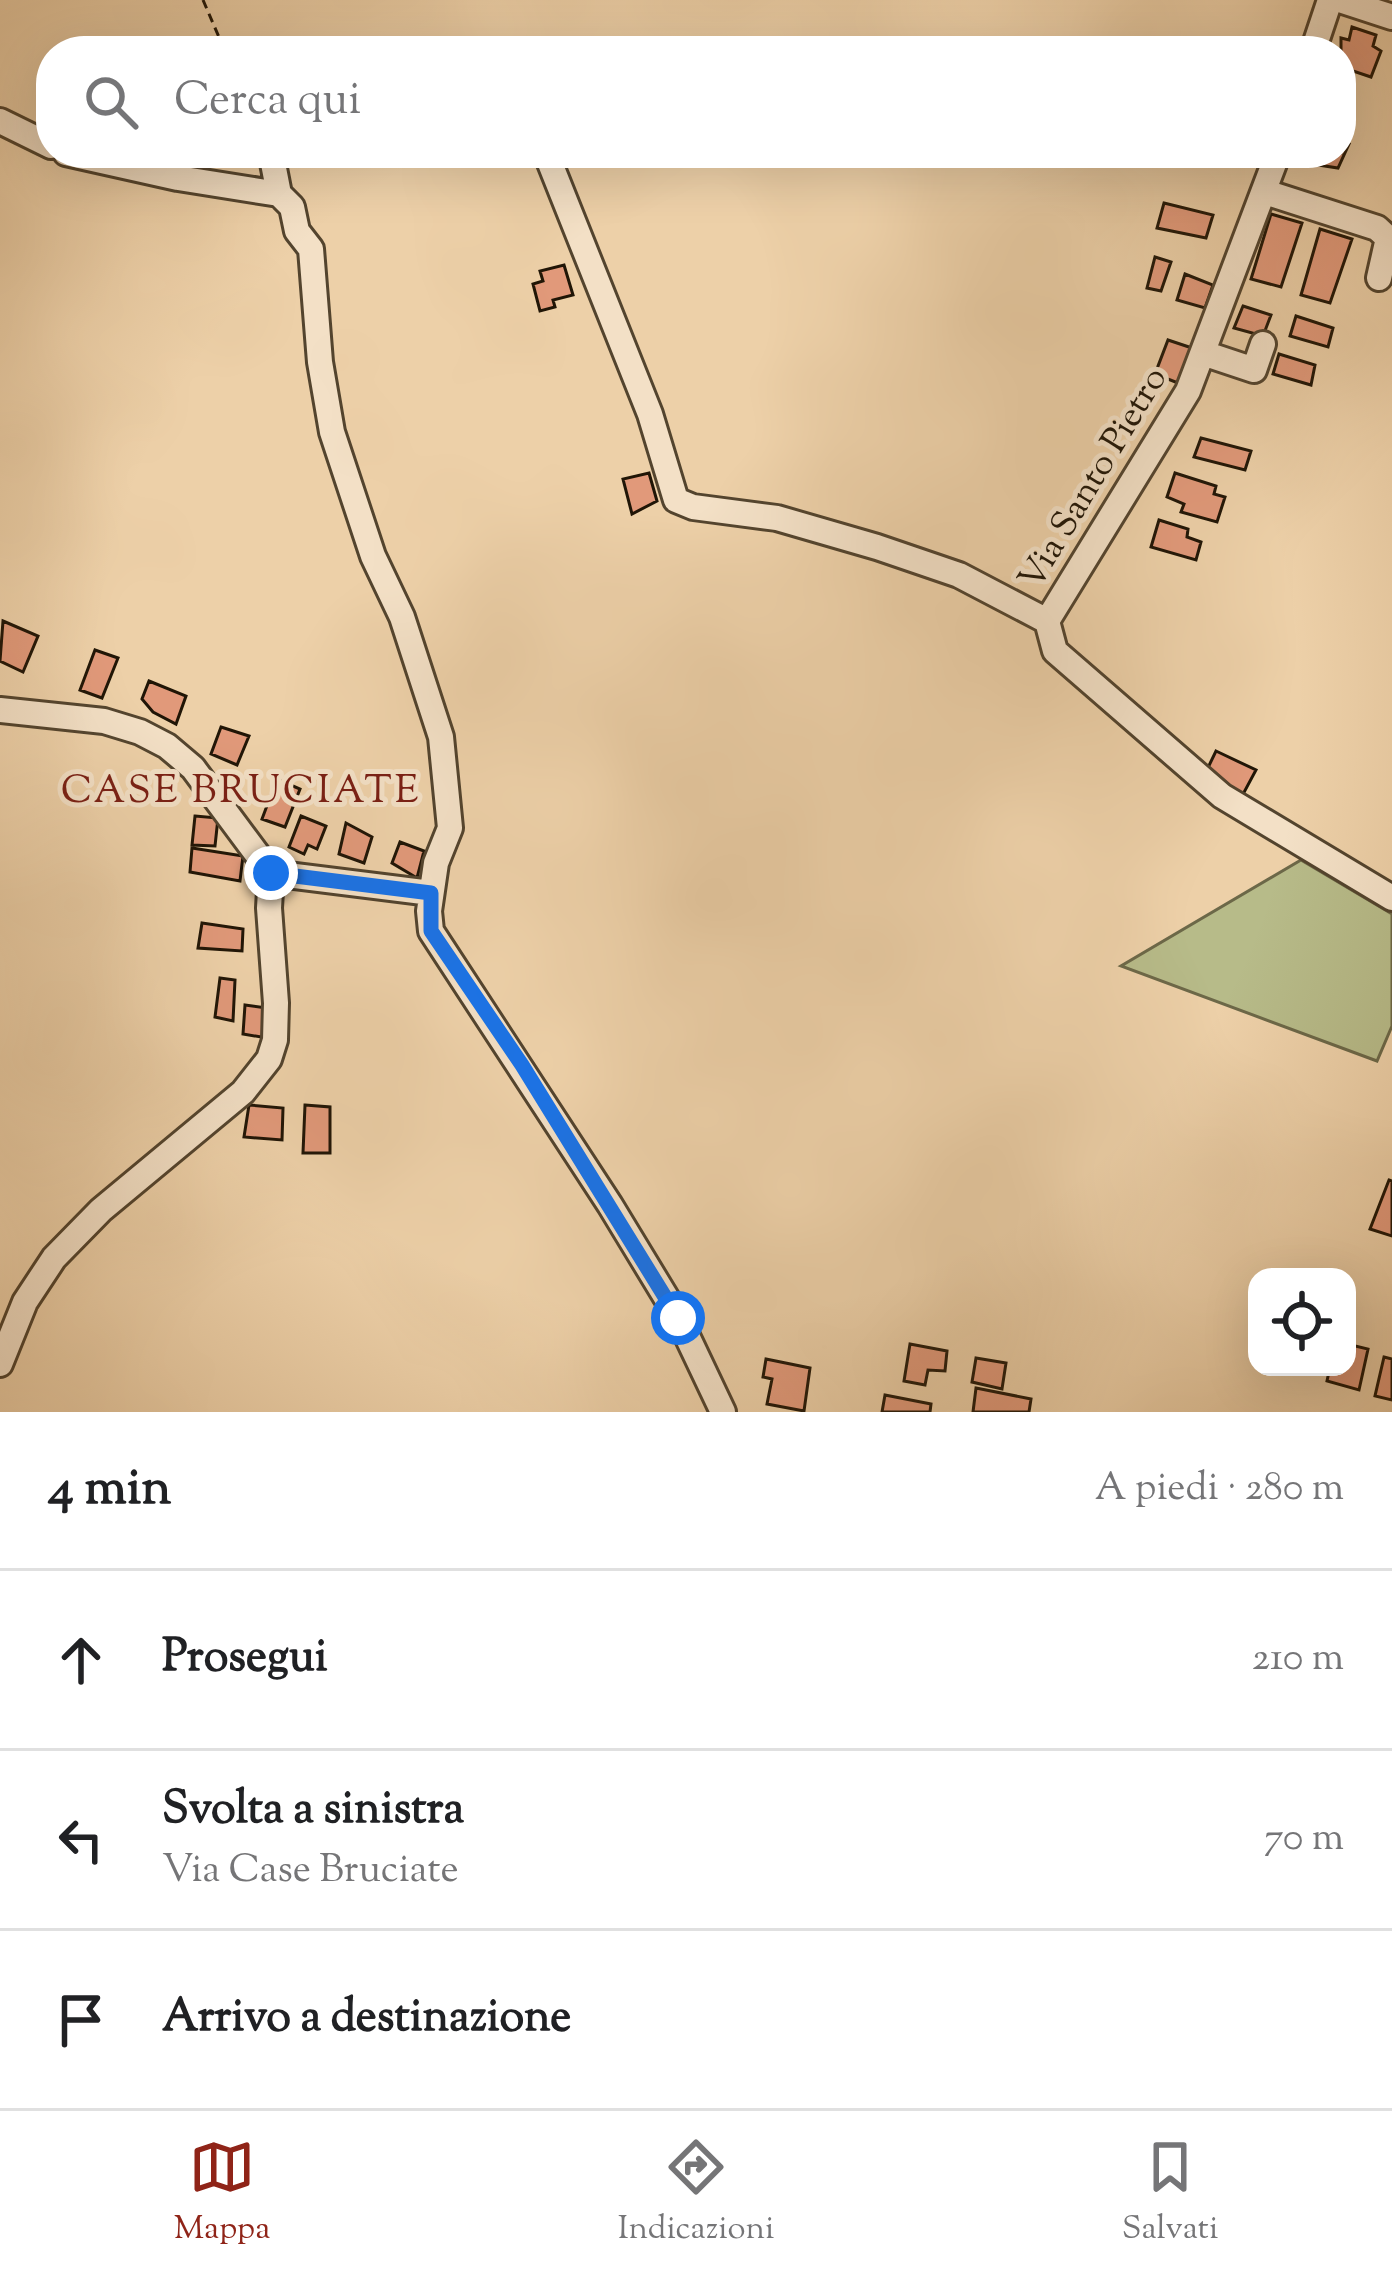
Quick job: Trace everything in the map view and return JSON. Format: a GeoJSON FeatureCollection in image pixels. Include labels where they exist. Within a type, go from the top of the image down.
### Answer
{"type":"FeatureCollection","features":[{"type":"Feature","properties":{"kind":"street"},"geometry":{"type":"LineString","coordinates":[[1317,36],[1330,0]]}},
{"type":"Feature","properties":{"kind":"street"},"geometry":{"type":"LineString","coordinates":[[1340,0],[1392,16]]}},
{"type":"Feature","properties":{"kind":"street"},"geometry":{"type":"LineString","coordinates":[[0,121],[36,139]]}},
{"type":"Feature","properties":{"kind":"street"},"geometry":{"type":"LineString","coordinates":[[133,168],[279,194],[292,206],[297,231],[311,249],[320,362],[332,431],[441,737],[450,828],[436,863],[431,931],[621,1224],[678,1318],[723,1412]]}},
{"type":"Feature","properties":{"kind":"street"},"geometry":{"type":"LineString","coordinates":[[275,168],[279,194]]}},
{"type":"Feature","properties":{"kind":"street"},"geometry":{"type":"LineString","coordinates":[[552,168],[650,414],[676,500],[693,507],[777,518],[877,547],[959,575],[1047,621]]}},
{"type":"Feature","properties":{"kind":"street","name":"Via Santo Pietro"},"geometry":{"type":"LineString","coordinates":[[1274,168],[1188,391],[1047,621],[1054,651],[1222,796],[1392,898]]}},
{"type":"Feature","properties":{"kind":"street"},"geometry":{"type":"LineString","coordinates":[[1265,192],[1377,227],[1388,238],[1379,278]]}},
{"type":"Feature","properties":{"kind":"street","name":"Via Santo Pietro"},"geometry":{"type":"LineString","coordinates":[[1203,352],[1254,370],[1263,344]]}},
{"type":"Feature","properties":{"kind":"street"},"geometry":{"type":"LineString","coordinates":[[0,710],[104,721],[167,746],[194,768],[271,873],[276,1003],[269,1059],[243,1092],[100,1210],[54,1258],[25,1302],[0,1364]]}},
{"type":"Feature","properties":{"kind":"street"},"geometry":{"type":"LineString","coordinates":[[271,873],[431,893]]}},
{"type":"Feature","properties":{"kind":"path"},"geometry":{"type":"LineString","coordinates":[[203,0],[219,36]]}},
{"type":"Feature","properties":{"kind":"green space"},"geometry":{"type":"Polygon","coordinates":[[[1301,860],[1392,914],[1392,1026],[1377,1061],[1121,966],[1301,860]]]}},
{"type":"Feature","properties":{"kind":"building"},"geometry":{"type":"Polygon","coordinates":[[[1352,27],[1376,35],[1373,46],[1381,51],[1371,77],[1356,72],[1356,36],[1350,36],[1352,27]]]}},
{"type":"Feature","properties":{"kind":"building"},"geometry":{"type":"Polygon","coordinates":[[[1164,203],[1213,215],[1206,238],[1157,228],[1164,203]]]}},
{"type":"Feature","properties":{"kind":"building"},"geometry":{"type":"Polygon","coordinates":[[[1271,214],[1302,223],[1281,287],[1251,279],[1271,214]]]}},
{"type":"Feature","properties":{"kind":"building"},"geometry":{"type":"Polygon","coordinates":[[[1320,229],[1352,239],[1330,303],[1301,295],[1320,229]]]}},
{"type":"Feature","properties":{"kind":"building"},"geometry":{"type":"Polygon","coordinates":[[[1155,257],[1171,262],[1161,291],[1147,288],[1155,257]]]}},
{"type":"Feature","properties":{"kind":"building"},"geometry":{"type":"Polygon","coordinates":[[[564,265],[573,295],[553,300],[555,307],[540,311],[533,284],[543,281],[540,271],[564,265]]]}},
{"type":"Feature","properties":{"kind":"building"},"geometry":{"type":"Polygon","coordinates":[[[1185,274],[1213,285],[1205,308],[1177,300],[1185,274]]]}},
{"type":"Feature","properties":{"kind":"building"},"geometry":{"type":"Polygon","coordinates":[[[1243,306],[1271,315],[1263,336],[1234,328],[1243,306]]]}},
{"type":"Feature","properties":{"kind":"building"},"geometry":{"type":"Polygon","coordinates":[[[1296,316],[1333,328],[1328,347],[1290,336],[1296,316]]]}},
{"type":"Feature","properties":{"kind":"building"},"geometry":{"type":"Polygon","coordinates":[[[1168,340],[1198,350],[1183,385],[1155,374],[1168,340]]]}},
{"type":"Feature","properties":{"kind":"building"},"geometry":{"type":"Polygon","coordinates":[[[1279,354],[1315,365],[1311,385],[1273,374],[1279,354]]]}},
{"type":"Feature","properties":{"kind":"building"},"geometry":{"type":"Polygon","coordinates":[[[1201,438],[1251,451],[1245,470],[1194,457],[1201,438]]]}},
{"type":"Feature","properties":{"kind":"building"},"geometry":{"type":"Polygon","coordinates":[[[649,473],[657,501],[632,514],[623,479],[649,473]]]}},
{"type":"Feature","properties":{"kind":"building"},"geometry":{"type":"Polygon","coordinates":[[[1175,473],[1216,486],[1214,494],[1225,497],[1217,522],[1181,512],[1184,504],[1167,497],[1175,473]]]}},
{"type":"Feature","properties":{"kind":"building"},"geometry":{"type":"Polygon","coordinates":[[[1159,520],[1188,529],[1187,537],[1201,542],[1196,560],[1151,547],[1159,520]]]}},
{"type":"Feature","properties":{"kind":"building"},"geometry":{"type":"Polygon","coordinates":[[[3,621],[38,636],[23,672],[0,661],[3,621]]]}},
{"type":"Feature","properties":{"kind":"building"},"geometry":{"type":"Polygon","coordinates":[[[95,650],[118,658],[102,698],[80,690],[95,650]]]}},
{"type":"Feature","properties":{"kind":"building"},"geometry":{"type":"Polygon","coordinates":[[[149,681],[186,696],[176,724],[153,712],[142,699],[149,681]]]}},
{"type":"Feature","properties":{"kind":"building"},"geometry":{"type":"Polygon","coordinates":[[[221,727],[249,736],[237,765],[211,754],[221,727]]]}},
{"type":"Feature","properties":{"kind":"building"},"geometry":{"type":"Polygon","coordinates":[[[1216,751],[1256,770],[1241,798],[1204,776],[1216,751]]]}},
{"type":"Feature","properties":{"kind":"building"},"geometry":{"type":"Polygon","coordinates":[[[277,779],[300,789],[285,827],[262,819],[277,779]]]}},
{"type":"Feature","properties":{"kind":"building"},"geometry":{"type":"Polygon","coordinates":[[[195,816],[218,818],[215,846],[192,845],[195,816]]]}},
{"type":"Feature","properties":{"kind":"building"},"geometry":{"type":"Polygon","coordinates":[[[301,816],[326,826],[317,849],[308,845],[304,854],[289,847],[301,816]]]}},
{"type":"Feature","properties":{"kind":"building"},"geometry":{"type":"Polygon","coordinates":[[[346,823],[372,837],[364,863],[339,854],[346,823]]]}},
{"type":"Feature","properties":{"kind":"building"},"geometry":{"type":"Polygon","coordinates":[[[400,842],[424,851],[417,878],[392,863],[400,842]]]}},
{"type":"Feature","properties":{"kind":"building"},"geometry":{"type":"Polygon","coordinates":[[[192,848],[243,856],[240,881],[190,872],[192,848]]]}},
{"type":"Feature","properties":{"kind":"building"},"geometry":{"type":"Polygon","coordinates":[[[202,923],[243,929],[242,951],[198,948],[202,923]]]}},
{"type":"Feature","properties":{"kind":"building"},"geometry":{"type":"Polygon","coordinates":[[[220,978],[235,980],[233,1021],[215,1017],[220,978]]]}},
{"type":"Feature","properties":{"kind":"building"},"geometry":{"type":"Polygon","coordinates":[[[245,1005],[274,1009],[273,1039],[243,1034],[245,1005]]]}},
{"type":"Feature","properties":{"kind":"building"},"geometry":{"type":"Polygon","coordinates":[[[249,1105],[283,1108],[282,1140],[244,1137],[249,1105]]]}},
{"type":"Feature","properties":{"kind":"building"},"geometry":{"type":"Polygon","coordinates":[[[305,1105],[330,1107],[330,1153],[303,1153],[305,1105]]]}},
{"type":"Feature","properties":{"kind":"building"},"geometry":{"type":"Polygon","coordinates":[[[1392,1181],[1392,1236],[1370,1229],[1392,1181]]]}},
{"type":"Feature","properties":{"kind":"building"},"geometry":{"type":"Polygon","coordinates":[[[910,1344],[947,1351],[945,1371],[928,1370],[925,1385],[904,1381],[910,1344]]]}},
{"type":"Feature","properties":{"kind":"building"},"geometry":{"type":"Polygon","coordinates":[[[1356,1346],[1368,1349],[1359,1390],[1327,1381],[1328,1376],[1356,1376],[1356,1346]]]}},
{"type":"Feature","properties":{"kind":"building"},"geometry":{"type":"Polygon","coordinates":[[[1384,1357],[1392,1359],[1392,1400],[1375,1396],[1384,1357]]]}},
{"type":"Feature","properties":{"kind":"building"},"geometry":{"type":"Polygon","coordinates":[[[976,1358],[1006,1363],[1002,1389],[972,1382],[976,1358]]]}},
{"type":"Feature","properties":{"kind":"building"},"geometry":{"type":"Polygon","coordinates":[[[766,1359],[810,1368],[804,1411],[767,1404],[772,1379],[763,1377],[766,1359]]]}},
{"type":"Feature","properties":{"kind":"building"},"geometry":{"type":"Polygon","coordinates":[[[976,1388],[1031,1399],[1029,1412],[973,1412],[976,1388]]]}},
{"type":"Feature","properties":{"kind":"building"},"geometry":{"type":"Polygon","coordinates":[[[885,1395],[931,1404],[930,1412],[882,1412],[885,1395]]]}},
{"type":"Feature","properties":{"kind":"district","name":"CASE BRUCIATE"},"geometry":{"type":"Point","coordinates":[241,788]}},
{"type":"Feature","properties":{"kind":"route"},"geometry":{"type":"LineString","coordinates":[[271,873],[431,893],[431,931],[522,1065],[678,1318]]}}]}
